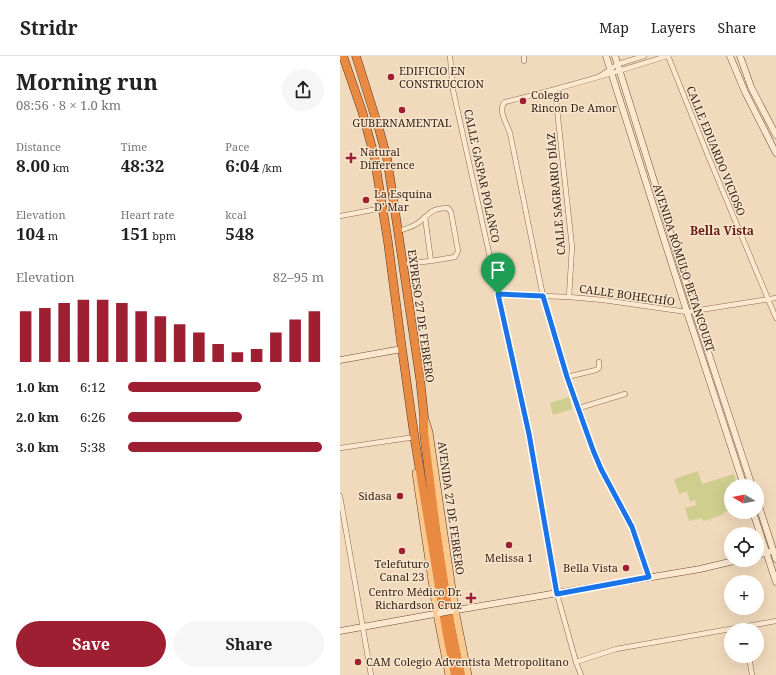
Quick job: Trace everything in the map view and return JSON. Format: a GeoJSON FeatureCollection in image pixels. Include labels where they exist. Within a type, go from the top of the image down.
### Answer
{"type":"FeatureCollection","features":[{"type":"Feature","properties":{"kind":"highway","name":"EXPRESO 27 DE FEBRERO"},"geometry":{"type":"LineString","coordinates":[[343,56],[362,110],[374,155],[383,208],[415,439],[441,582]]}},
{"type":"Feature","properties":{"kind":"highway","name":"EXPRESO 27 DE FEBRERO"},"geometry":{"type":"LineString","coordinates":[[356,56],[387,158],[424,416],[424,433],[441,582]]}},
{"type":"Feature","properties":{"kind":"highway"},"geometry":{"type":"LineString","coordinates":[[441,582],[455,675]]}},
{"type":"Feature","properties":{"kind":"highway"},"geometry":{"type":"LineString","coordinates":[[441,582],[462,675]]}},
{"type":"Feature","properties":{"kind":"main road","name":"AVENIDA RÓMULO BETANCOURT"},"geometry":{"type":"LineString","coordinates":[[606,56],[742,479]]}},
{"type":"Feature","properties":{"kind":"main road","name":"AVENIDA RÓMULO BETANCOURT"},"geometry":{"type":"LineString","coordinates":[[615,56],[695,312],[750,479]]}},
{"type":"Feature","properties":{"kind":"main road"},"geometry":{"type":"LineString","coordinates":[[730,56],[745,92],[776,153]]}},
{"type":"Feature","properties":{"kind":"main road"},"geometry":{"type":"LineString","coordinates":[[740,56],[751,87],[776,135]]}},
{"type":"Feature","properties":{"kind":"main road"},"geometry":{"type":"LineString","coordinates":[[340,360],[402,349]]}},
{"type":"Feature","properties":{"kind":"main road","name":"AVENIDA 27 DE FEBRERO"},"geometry":{"type":"LineString","coordinates":[[424,416],[429,432],[453,611],[468,675]]}},
{"type":"Feature","properties":{"kind":"main road"},"geometry":{"type":"LineString","coordinates":[[415,439],[413,449],[449,675]]}},
{"type":"Feature","properties":{"kind":"main road"},"geometry":{"type":"LineString","coordinates":[[754,519],[776,582]]}},
{"type":"Feature","properties":{"kind":"main road"},"geometry":{"type":"LineString","coordinates":[[764,519],[775,551],[776,559]]}},
{"type":"Feature","properties":{"kind":"main road"},"geometry":{"type":"LineString","coordinates":[[766,552],[775,551]]}},
{"type":"Feature","properties":{"kind":"main road"},"geometry":{"type":"LineString","coordinates":[[340,631],[700,569],[724,563]]}},
{"type":"Feature","properties":{"kind":"street","name":"CALLE GASPAR POLANCO"},"geometry":{"type":"LineString","coordinates":[[450,56],[454,90],[529,434],[557,594],[581,675]]}},
{"type":"Feature","properties":{"kind":"street"},"geometry":{"type":"LineString","coordinates":[[644,56],[598,77],[555,90],[505,102],[502,106],[502,112],[510,133],[543,296],[567,377],[601,469],[625,512],[649,577]]}},
{"type":"Feature","properties":{"kind":"street"},"geometry":{"type":"LineString","coordinates":[[619,68],[667,56]]}},
{"type":"Feature","properties":{"kind":"street","name":"CALLE EDUARDO VICIOSO"},"geometry":{"type":"LineString","coordinates":[[667,56],[776,318]]}},
{"type":"Feature","properties":{"kind":"street","name":"CALLE SAGRARIO DÍAZ"},"geometry":{"type":"LineString","coordinates":[[555,90],[572,247],[569,297]]}},
{"type":"Feature","properties":{"kind":"street"},"geometry":{"type":"LineString","coordinates":[[340,216],[383,208]]}},
{"type":"Feature","properties":{"kind":"street"},"geometry":{"type":"LineString","coordinates":[[398,231],[408,229],[428,214],[438,209],[448,208],[451,212],[458,251],[455,257],[402,264]]}},
{"type":"Feature","properties":{"kind":"street"},"geometry":{"type":"LineString","coordinates":[[425,217],[431,261]]}},
{"type":"Feature","properties":{"kind":"street","name":"CALLE BOHECHÍO"},"geometry":{"type":"LineString","coordinates":[[498,294],[603,300],[687,312],[695,312],[776,298]]}},
{"type":"Feature","properties":{"kind":"street"},"geometry":{"type":"LineString","coordinates":[[567,377],[596,370],[599,368],[599,362]]}},
{"type":"Feature","properties":{"kind":"street"},"geometry":{"type":"LineString","coordinates":[[579,408],[625,394]]}},
{"type":"Feature","properties":{"kind":"street"},"geometry":{"type":"LineString","coordinates":[[340,448],[415,439]]}},
{"type":"Feature","properties":{"kind":"street"},"geometry":{"type":"LineString","coordinates":[[340,496],[371,675]]}},
{"type":"Feature","properties":{"kind":"street"},"geometry":{"type":"LineString","coordinates":[[764,624],[776,621]]}},
{"type":"Feature","properties":{"kind":"street"},"geometry":{"type":"LineString","coordinates":[[576,662],[616,650],[724,631]]}},
{"type":"Feature","properties":{"kind":"street"},"geometry":{"type":"LineString","coordinates":[[750,663],[752,675]]}},
{"type":"Feature","properties":{"kind":"shaded area"},"geometry":{"type":"Polygon","coordinates":[[[569,397],[572,409],[553,415],[550,403],[569,397]]]}},
{"type":"Feature","properties":{"kind":"shaded area"},"geometry":{"type":"Polygon","coordinates":[[[698,471],[702,484],[734,474],[735,479],[724,479],[724,514],[704,521],[701,518],[689,521],[685,508],[696,505],[695,500],[690,502],[687,491],[679,494],[674,479],[698,471]]]}},
{"type":"Feature","properties":{"kind":"place","name":"EDIFICIO EN CONSTRUCCION"},"geometry":{"type":"Point","coordinates":[391,77]}},
{"type":"Feature","properties":{"kind":"place","name":"Colegio Rincon De Amor"},"geometry":{"type":"Point","coordinates":[523,101]}},
{"type":"Feature","properties":{"kind":"place","name":"GUBERNAMENTAL"},"geometry":{"type":"Point","coordinates":[402,110]}},
{"type":"Feature","properties":{"kind":"place","name":"Natural Difference"},"geometry":{"type":"Point","coordinates":[351,158]}},
{"type":"Feature","properties":{"kind":"place","name":"La Esquina D' Mar"},"geometry":{"type":"Point","coordinates":[366,200]}},
{"type":"Feature","properties":{"kind":"place","name":"Sidasa"},"geometry":{"type":"Point","coordinates":[400,496]}},
{"type":"Feature","properties":{"kind":"place","name":"Melissa 1"},"geometry":{"type":"Point","coordinates":[509,545]}},
{"type":"Feature","properties":{"kind":"place","name":"Telefuturo Canal 23"},"geometry":{"type":"Point","coordinates":[402,551]}},
{"type":"Feature","properties":{"kind":"place","name":"Bella Vista"},"geometry":{"type":"Point","coordinates":[626,568]}},
{"type":"Feature","properties":{"kind":"place","name":"Centro Médico Dr. Richardson Cruz"},"geometry":{"type":"Point","coordinates":[471,598]}},
{"type":"Feature","properties":{"kind":"place","name":"CAM Colegio Adventista Metropolitano"},"geometry":{"type":"Point","coordinates":[358,662]}},
{"type":"Feature","properties":{"kind":"district","name":"Bella Vista"},"geometry":{"type":"Point","coordinates":[722,231]}},
{"type":"Feature","properties":{"kind":"route"},"geometry":{"type":"LineString","coordinates":[[498,294],[543,296],[567,377],[593,450],[601,469],[632,527],[649,577],[557,594],[529,434],[498,294]]}}]}
